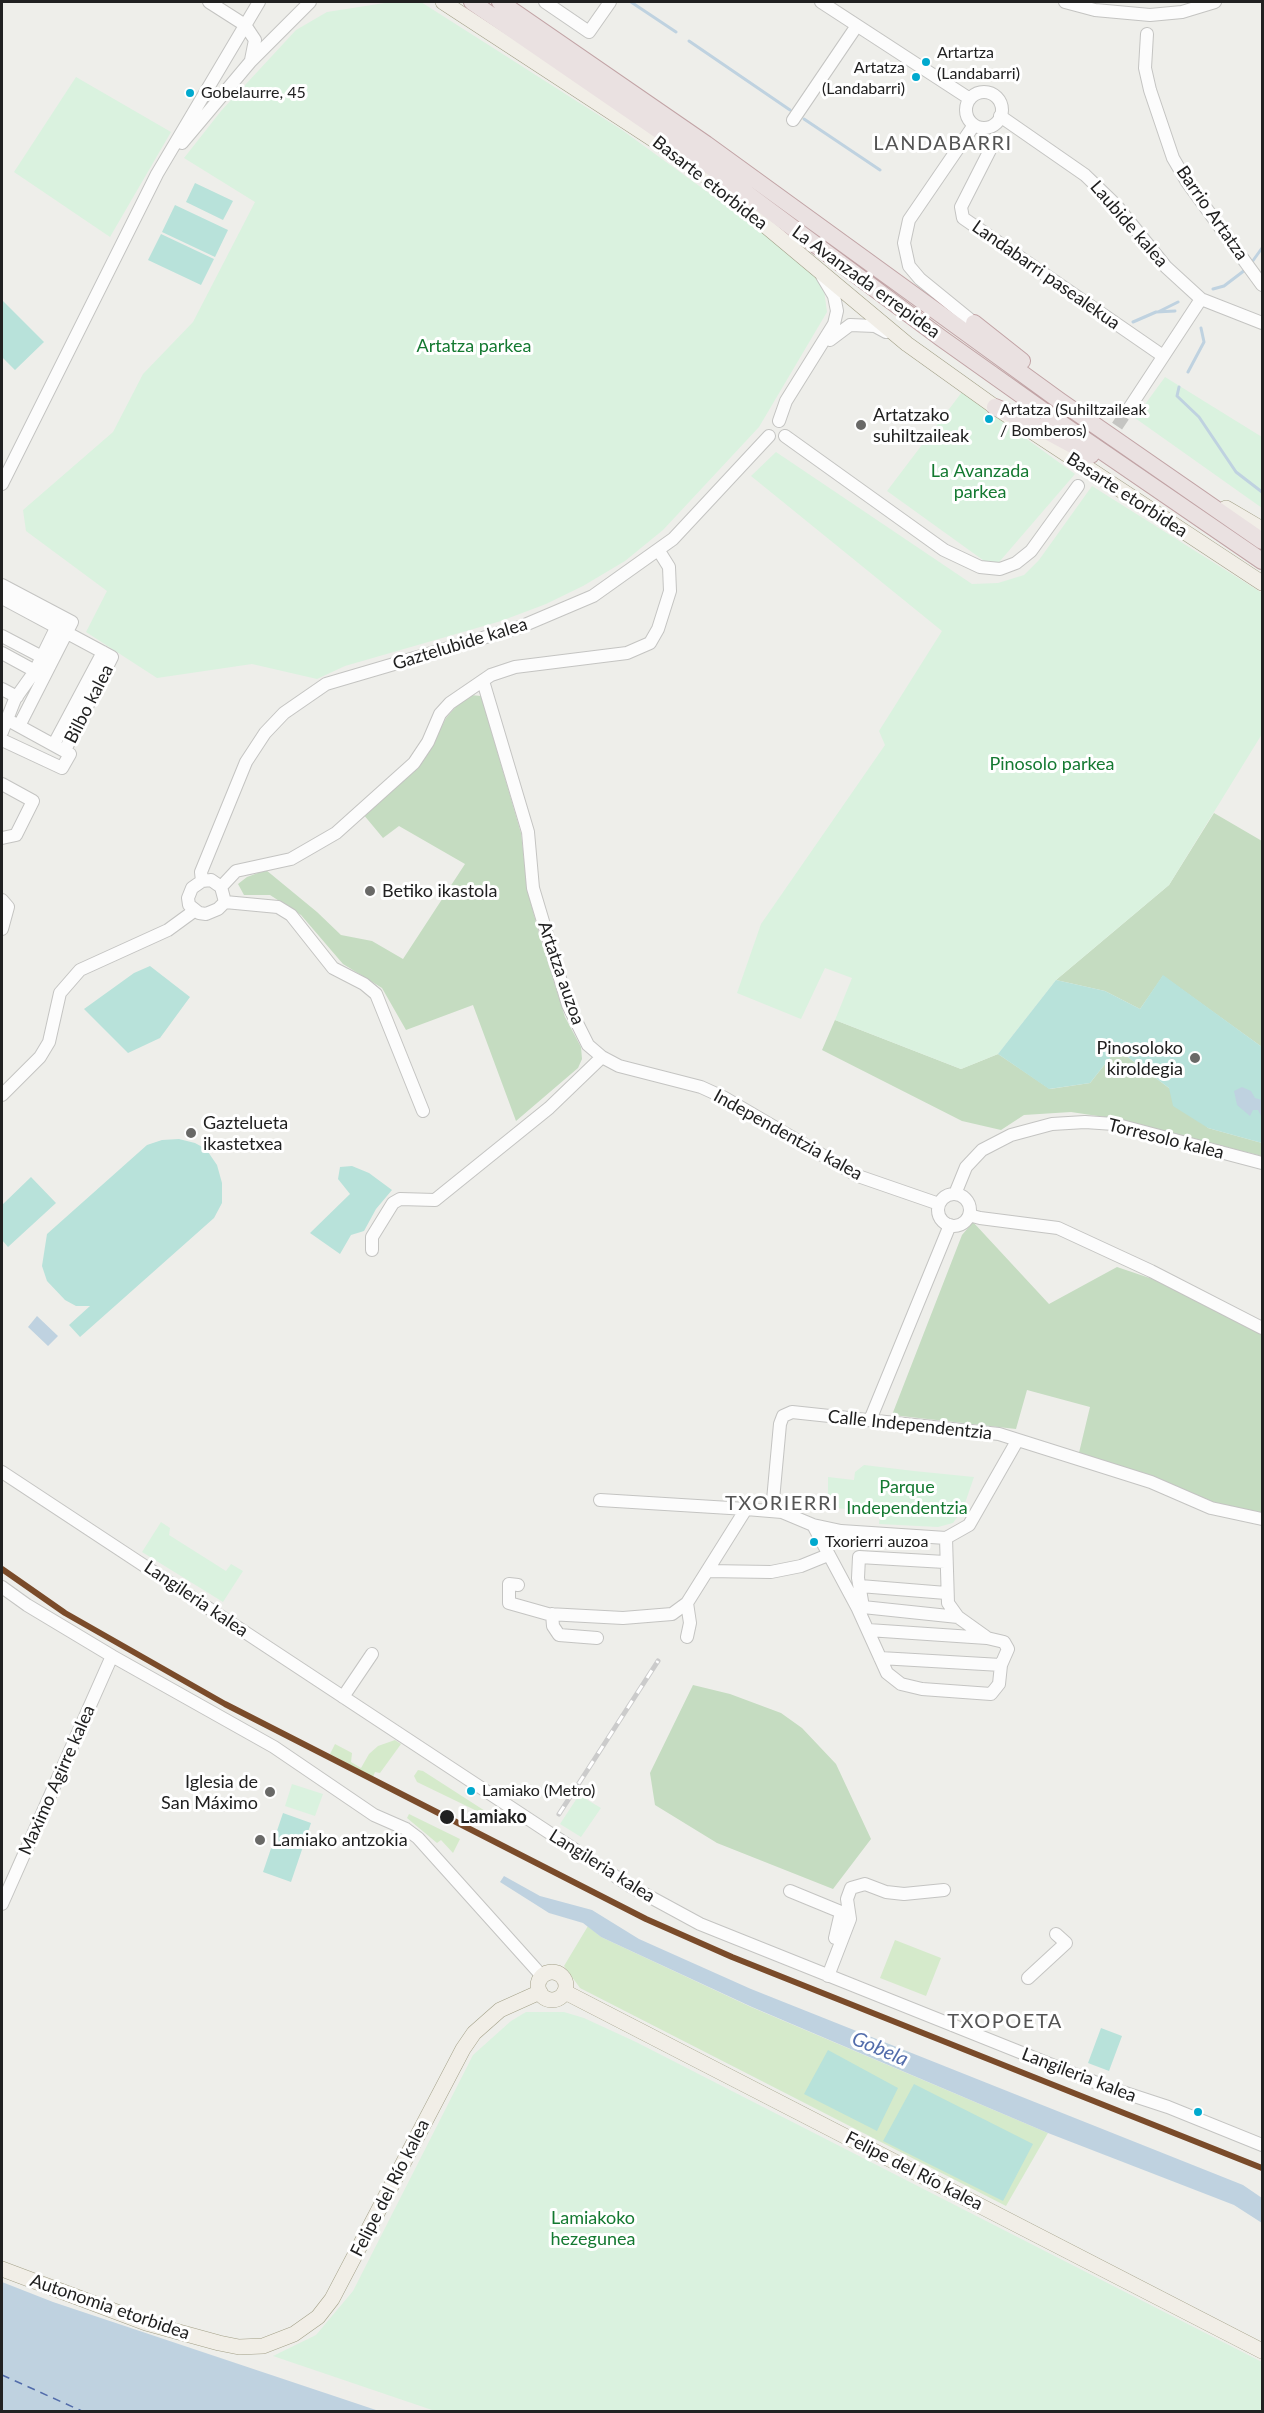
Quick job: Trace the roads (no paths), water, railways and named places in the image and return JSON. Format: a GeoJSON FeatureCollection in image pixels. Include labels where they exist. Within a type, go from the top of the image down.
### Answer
{"type":"FeatureCollection","features":[{"type":"Feature","properties":{"kind":"highway","name":"La Avanzada errepidea"},"geometry":{"type":"LineString","coordinates":[[472,2],[699,158],[1034,404],[1263,561]]}},
{"type":"Feature","properties":{"kind":"highway","name":"La Avanzada errepidea"},"geometry":{"type":"LineString","coordinates":[[501,2],[706,144],[860,258],[1263,542]]}},
{"type":"Feature","properties":{"kind":"highway"},"geometry":{"type":"LineString","coordinates":[[694,166],[791,235],[856,275]]}},
{"type":"Feature","properties":{"kind":"highway"},"geometry":{"type":"LineString","coordinates":[[974,323],[1071,400],[1124,446]]}},
{"type":"Feature","properties":{"kind":"highway"},"geometry":{"type":"LineString","coordinates":[[995,407],[1068,442],[1188,510]]}},
{"type":"Feature","properties":{"kind":"main road","name":"Basarte etorbidea"},"geometry":{"type":"LineString","coordinates":[[443,2],[694,166],[907,344],[995,407],[1263,582]]}},
{"type":"Feature","properties":{"kind":"main road"},"geometry":{"type":"LineString","coordinates":[[1165,474],[1263,529]]}},
{"type":"Feature","properties":{"kind":"main road"},"geometry":{"type":"LineString","coordinates":[[551,1972],[560,1974],[566,1982],[565,1992],[553,2000],[540,1992],[539,1981],[542,1976],[551,1972]]}},
{"type":"Feature","properties":{"kind":"main road","name":"Felipe del Río kalea"},"geometry":{"type":"LineString","coordinates":[[219,2343],[239,2347],[263,2346],[294,2334],[318,2317],[340,2284],[463,2049],[493,2015],[540,1992]]}},
{"type":"Feature","properties":{"kind":"main road","name":"Felipe del Río kalea"},"geometry":{"type":"LineString","coordinates":[[565,1992],[1263,2351]]}},
{"type":"Feature","properties":{"kind":"main road","name":"Autonomia etorbidea"},"geometry":{"type":"LineString","coordinates":[[2,2269],[146,2323],[219,2343]]}},
{"type":"Feature","properties":{"kind":"street"},"geometry":{"type":"LineString","coordinates":[[209,2],[245,25],[255,40],[251,61]]}},
{"type":"Feature","properties":{"kind":"street"},"geometry":{"type":"LineString","coordinates":[[2,484],[157,174],[259,2]]}},
{"type":"Feature","properties":{"kind":"street"},"geometry":{"type":"LineString","coordinates":[[157,174],[251,61],[310,2]]}},
{"type":"Feature","properties":{"kind":"street"},"geometry":{"type":"LineString","coordinates":[[545,2],[589,32],[610,2]]}},
{"type":"Feature","properties":{"kind":"street"},"geometry":{"type":"LineString","coordinates":[[821,2],[856,27],[970,99]]}},
{"type":"Feature","properties":{"kind":"street"},"geometry":{"type":"LineString","coordinates":[[1065,2],[1095,10],[1150,15],[1182,12],[1215,2]]}},
{"type":"Feature","properties":{"kind":"street"},"geometry":{"type":"LineString","coordinates":[[793,120],[856,27]]}},
{"type":"Feature","properties":{"kind":"street","name":"Barrio Artatza"},"geometry":{"type":"LineString","coordinates":[[1147,34],[1145,68],[1173,158],[1186,182],[1263,285]]}},
{"type":"Feature","properties":{"kind":"street"},"geometry":{"type":"LineString","coordinates":[[979,93],[990,94],[1001,106],[1000,116],[989,127],[974,125],[966,113],[970,99],[979,93]]}},
{"type":"Feature","properties":{"kind":"street","name":"Laubide kalea"},"geometry":{"type":"LineString","coordinates":[[1000,116],[1085,175],[1116,205],[1166,267],[1201,300],[1262,322]]}},
{"type":"Feature","properties":{"kind":"street"},"geometry":{"type":"LineString","coordinates":[[974,125],[909,220],[904,243],[909,266],[920,279],[974,323]]}},
{"type":"Feature","properties":{"kind":"street","name":"Landabarri pasealekua"},"geometry":{"type":"LineString","coordinates":[[991,148],[961,207],[963,218],[1163,356]]}},
{"type":"Feature","properties":{"kind":"street"},"geometry":{"type":"LineString","coordinates":[[785,436],[777,440],[769,436],[770,424],[778,421],[786,401],[822,347],[834,324],[837,311],[834,296],[822,275]]}},
{"type":"Feature","properties":{"kind":"street"},"geometry":{"type":"LineString","coordinates":[[1130,407],[1201,300]]}},
{"type":"Feature","properties":{"kind":"street"},"geometry":{"type":"LineString","coordinates":[[1262,322],[1263,328]]}},
{"type":"Feature","properties":{"kind":"street"},"geometry":{"type":"LineString","coordinates":[[822,347],[841,330],[861,323],[875,326],[907,344]]}},
{"type":"Feature","properties":{"kind":"street"},"geometry":{"type":"LineString","coordinates":[[778,421],[786,427],[785,436]]}},
{"type":"Feature","properties":{"kind":"street","name":"Gaztelubide kalea"},"geometry":{"type":"LineString","coordinates":[[202,881],[201,873],[246,762],[265,733],[284,713],[308,694],[351,675],[520,627],[564,610],[608,587],[659,551],[690,522],[769,436]]}},
{"type":"Feature","properties":{"kind":"street"},"geometry":{"type":"LineString","coordinates":[[785,436],[944,550],[980,567],[1000,568],[1016,563],[1030,551],[1078,486]]}},
{"type":"Feature","properties":{"kind":"street"},"geometry":{"type":"LineString","coordinates":[[221,887],[236,871],[291,859],[336,832],[414,764],[428,742],[440,714],[450,703],[491,675],[514,667],[627,653],[650,643],[658,629],[669,591],[669,567],[659,551]]}},
{"type":"Feature","properties":{"kind":"street"},"geometry":{"type":"LineString","coordinates":[[2,585],[64,625]]}},
{"type":"Feature","properties":{"kind":"street"},"geometry":{"type":"LineString","coordinates":[[2,598],[64,625]]}},
{"type":"Feature","properties":{"kind":"street"},"geometry":{"type":"LineString","coordinates":[[2,732],[11,711],[42,657],[64,625]]}},
{"type":"Feature","properties":{"kind":"street"},"geometry":{"type":"LineString","coordinates":[[11,711],[64,625]]}},
{"type":"Feature","properties":{"kind":"street","name":"Bilbo kalea"},"geometry":{"type":"LineString","coordinates":[[2,740],[62,768],[70,754],[59,747],[107,655],[64,625]]}},
{"type":"Feature","properties":{"kind":"street"},"geometry":{"type":"LineString","coordinates":[[2,636],[42,657]]}},
{"type":"Feature","properties":{"kind":"street"},"geometry":{"type":"LineString","coordinates":[[2,653],[35,671]]}},
{"type":"Feature","properties":{"kind":"street","name":"Artatza auzoa"},"geometry":{"type":"LineString","coordinates":[[483,681],[528,832],[533,888],[558,971],[579,1029],[588,1045],[602,1058]]}},
{"type":"Feature","properties":{"kind":"street"},"geometry":{"type":"LineString","coordinates":[[2,689],[11,711],[59,747]]}},
{"type":"Feature","properties":{"kind":"street"},"geometry":{"type":"LineString","coordinates":[[2,784],[33,801],[16,835],[2,838]]}},
{"type":"Feature","properties":{"kind":"street"},"geometry":{"type":"LineString","coordinates":[[225,902],[221,887],[211,880],[202,881],[192,888],[188,898],[189,905],[194,911],[206,914],[225,902],[278,907],[291,915],[333,968],[376,994],[384,1010],[399,1056],[420,1098],[423,1111]]}},
{"type":"Feature","properties":{"kind":"street"},"geometry":{"type":"LineString","coordinates":[[2,900],[8,907],[2,929]]}},
{"type":"Feature","properties":{"kind":"street"},"geometry":{"type":"LineString","coordinates":[[2,1095],[40,1057],[49,1042],[60,993],[80,970],[168,930],[194,911]]}},
{"type":"Feature","properties":{"kind":"street"},"geometry":{"type":"LineString","coordinates":[[372,1250],[372,1237],[393,1203],[400,1199],[435,1200],[549,1108],[602,1058]]}},
{"type":"Feature","properties":{"kind":"street","name":"Independentzia kalea"},"geometry":{"type":"LineString","coordinates":[[602,1058],[638,1072],[711,1091],[858,1176],[939,1204]]}},
{"type":"Feature","properties":{"kind":"street","name":"Torresolo kalea"},"geometry":{"type":"LineString","coordinates":[[955,1194],[966,1167],[982,1150],[1025,1130],[1052,1124],[1085,1122],[1114,1125],[1263,1163]]}},
{"type":"Feature","properties":{"kind":"street"},"geometry":{"type":"LineString","coordinates":[[955,1194],[966,1200],[969,1215],[960,1225],[950,1225],[939,1215],[939,1204],[946,1196],[955,1194]]}},
{"type":"Feature","properties":{"kind":"street"},"geometry":{"type":"LineString","coordinates":[[969,1215],[1058,1228],[1151,1270],[1263,1328]]}},
{"type":"Feature","properties":{"kind":"street"},"geometry":{"type":"LineString","coordinates":[[870,1420],[950,1225]]}},
{"type":"Feature","properties":{"kind":"street","name":"Calle Independentzia"},"geometry":{"type":"LineString","coordinates":[[772,1511],[783,1416],[792,1412],[999,1434],[1078,1457],[1151,1482],[1211,1508],[1263,1519]]}},
{"type":"Feature","properties":{"kind":"street"},"geometry":{"type":"LineString","coordinates":[[600,1500],[782,1512],[813,1525],[841,1531],[946,1538],[969,1525],[1017,1441]]}},
{"type":"Feature","properties":{"kind":"street","name":"Langileria kalea"},"geometry":{"type":"LineString","coordinates":[[2,1472],[630,1886],[700,1924],[1107,2087],[1168,2107],[1263,2145]]}},
{"type":"Feature","properties":{"kind":"street"},"geometry":{"type":"LineString","coordinates":[[518,1585],[509,1584],[509,1603],[552,1614],[662,1617],[672,1614],[687,1603],[746,1509]]}},
{"type":"Feature","properties":{"kind":"street"},"geometry":{"type":"LineString","coordinates":[[813,1525],[860,1608],[868,1630],[886,1673],[901,1684],[922,1689],[991,1694],[999,1684],[1001,1665],[1008,1649],[1004,1642],[987,1638],[868,1630]]}},
{"type":"Feature","properties":{"kind":"street"},"geometry":{"type":"LineString","coordinates":[[946,1538],[948,1603],[958,1617],[987,1638]]}},
{"type":"Feature","properties":{"kind":"street"},"geometry":{"type":"LineString","coordinates":[[707,1571],[771,1572],[801,1566],[828,1555]]}},
{"type":"Feature","properties":{"kind":"street"},"geometry":{"type":"LineString","coordinates":[[860,1608],[858,1562],[864,1556],[945,1562]]}},
{"type":"Feature","properties":{"kind":"street"},"geometry":{"type":"LineString","coordinates":[[860,1586],[946,1593]]}},
{"type":"Feature","properties":{"kind":"street"},"geometry":{"type":"LineString","coordinates":[[2,1587],[27,1605],[112,1656],[274,1747],[374,1815],[406,1829],[418,1838],[542,1976]]}},
{"type":"Feature","properties":{"kind":"street"},"geometry":{"type":"LineString","coordinates":[[687,1603],[690,1623],[687,1637]]}},
{"type":"Feature","properties":{"kind":"street"},"geometry":{"type":"LineString","coordinates":[[860,1608],[958,1617]]}},
{"type":"Feature","properties":{"kind":"street"},"geometry":{"type":"LineString","coordinates":[[552,1614],[553,1626],[559,1635],[597,1638]]}},
{"type":"Feature","properties":{"kind":"street"},"geometry":{"type":"LineString","coordinates":[[343,1697],[372,1654]]}},
{"type":"Feature","properties":{"kind":"street","name":"Maximo Agirre kalea"},"geometry":{"type":"LineString","coordinates":[[2,1904],[112,1656]]}},
{"type":"Feature","properties":{"kind":"street"},"geometry":{"type":"LineString","coordinates":[[880,1658],[1001,1665]]}},
{"type":"Feature","properties":{"kind":"street"},"geometry":{"type":"LineString","coordinates":[[825,1975],[850,1919],[847,1899],[851,1888],[862,1884],[886,1892],[904,1894],[944,1890]]}},
{"type":"Feature","properties":{"kind":"street"},"geometry":{"type":"LineString","coordinates":[[790,1891],[841,1912],[825,1975]]}},
{"type":"Feature","properties":{"kind":"street"},"geometry":{"type":"LineString","coordinates":[[1028,1978],[1066,1943],[1056,1934]]}},
{"type":"Feature","properties":{"kind":"water"},"geometry":{"type":"Polygon","coordinates":[[[1242,1087],[1251,1091],[1255,1098],[1262,1100],[1262,1118],[1258,1110],[1253,1110],[1250,1116],[1237,1105],[1234,1091],[1242,1087]]]}},
{"type":"Feature","properties":{"kind":"water"},"geometry":{"type":"Polygon","coordinates":[[[37,1316],[58,1336],[48,1346],[28,1327],[37,1316]]]}},
{"type":"Feature","properties":{"kind":"water","name":"Gobela"},"geometry":{"type":"Polygon","coordinates":[[[504,1876],[540,1896],[592,1910],[639,1939],[751,1989],[1243,2185],[1262,2198],[1262,2223],[1234,2205],[1048,2133],[752,2007],[601,1937],[583,1923],[549,1913],[500,1882],[504,1876]]]}},
{"type":"Feature","properties":{"kind":"water"},"geometry":{"type":"Polygon","coordinates":[[[2,2282],[53,2302],[379,2411],[2,2411],[2,2282]]]}},
{"type":"Feature","properties":{"kind":"waterway"},"geometry":{"type":"LineString","coordinates":[[631,2],[676,32]]}},
{"type":"Feature","properties":{"kind":"waterway"},"geometry":{"type":"LineString","coordinates":[[689,41],[790,110]]}},
{"type":"Feature","properties":{"kind":"waterway"},"geometry":{"type":"LineString","coordinates":[[804,119],[880,170]]}},
{"type":"Feature","properties":{"kind":"waterway"},"geometry":{"type":"LineString","coordinates":[[1252,262],[1262,248]]}},
{"type":"Feature","properties":{"kind":"waterway"},"geometry":{"type":"LineString","coordinates":[[1213,289],[1224,286],[1245,270]]}},
{"type":"Feature","properties":{"kind":"waterway"},"geometry":{"type":"LineString","coordinates":[[1158,312],[1178,302]]}},
{"type":"Feature","properties":{"kind":"waterway"},"geometry":{"type":"LineString","coordinates":[[1133,322],[1156,312],[1175,311]]}},
{"type":"Feature","properties":{"kind":"waterway"},"geometry":{"type":"LineString","coordinates":[[1188,372],[1204,342],[1201,328]]}},
{"type":"Feature","properties":{"kind":"waterway"},"geometry":{"type":"LineString","coordinates":[[1179,387],[1177,396],[1199,417],[1236,472],[1262,492]]}},
{"type":"Feature","properties":{"kind":"tunnel"},"geometry":{"type":"LineString","coordinates":[[1107,441],[1130,407]]}},
{"type":"Feature","properties":{"kind":"railway"},"geometry":{"type":"LineString","coordinates":[[559,1814],[658,1661]]}},
{"type":"Feature","properties":{"kind":"place","name":"Artartza (Landabarri)"},"geometry":{"type":"Point","coordinates":[926,62]}},
{"type":"Feature","properties":{"kind":"place","name":"Artatza (Landabarri)"},"geometry":{"type":"Point","coordinates":[916,77]}},
{"type":"Feature","properties":{"kind":"place","name":"Gobelaurre, 45"},"geometry":{"type":"Point","coordinates":[190,93]}},
{"type":"Feature","properties":{"kind":"place","name":"Artatza (Suhiltzaileak / Bomberos)"},"geometry":{"type":"Point","coordinates":[989,419]}},
{"type":"Feature","properties":{"kind":"place","name":"Artatzako suhiltzaileak"},"geometry":{"type":"Point","coordinates":[861,425]}},
{"type":"Feature","properties":{"kind":"place","name":"Betiko ikastola"},"geometry":{"type":"Point","coordinates":[370,891]}},
{"type":"Feature","properties":{"kind":"place","name":"Pinosoloko kiroldegia"},"geometry":{"type":"Point","coordinates":[1195,1058]}},
{"type":"Feature","properties":{"kind":"place","name":"Gaztelueta ikastetxea"},"geometry":{"type":"Point","coordinates":[191,1133]}},
{"type":"Feature","properties":{"kind":"place","name":"Txorierri auzoa"},"geometry":{"type":"Point","coordinates":[814,1542]}},
{"type":"Feature","properties":{"kind":"place","name":"Lamiako (Metro)"},"geometry":{"type":"Point","coordinates":[471,1791]}},
{"type":"Feature","properties":{"kind":"place","name":"Iglesia de San Máximo"},"geometry":{"type":"Point","coordinates":[270,1792]}},
{"type":"Feature","properties":{"kind":"place","name":"Lamiako"},"geometry":{"type":"Point","coordinates":[447,1817]}},
{"type":"Feature","properties":{"kind":"place","name":"Lamiako antzokia"},"geometry":{"type":"Point","coordinates":[260,1840]}},
{"type":"Feature","properties":{"kind":"district","name":"LANDABARRI"},"geometry":{"type":"Point","coordinates":[943,144]}},
{"type":"Feature","properties":{"kind":"district","name":"TXORIERRI"},"geometry":{"type":"Point","coordinates":[782,1504]}},
{"type":"Feature","properties":{"kind":"district","name":"TXOPOETA"},"geometry":{"type":"Point","coordinates":[1005,2022]}},
{"type":"Feature","properties":{"kind":"park label","name":"Artatza parkea"},"geometry":{"type":"Point","coordinates":[474,346]}},
{"type":"Feature","properties":{"kind":"park label","name":"La Avanzada parkea"},"geometry":{"type":"Point","coordinates":[980,481]}},
{"type":"Feature","properties":{"kind":"park label","name":"Pinosolo parkea"},"geometry":{"type":"Point","coordinates":[1052,764]}},
{"type":"Feature","properties":{"kind":"park label","name":"Parque Independentzia"},"geometry":{"type":"Point","coordinates":[907,1497]}},
{"type":"Feature","properties":{"kind":"park label","name":"Lamiakoko hezegunea"},"geometry":{"type":"Point","coordinates":[593,2228]}}]}
